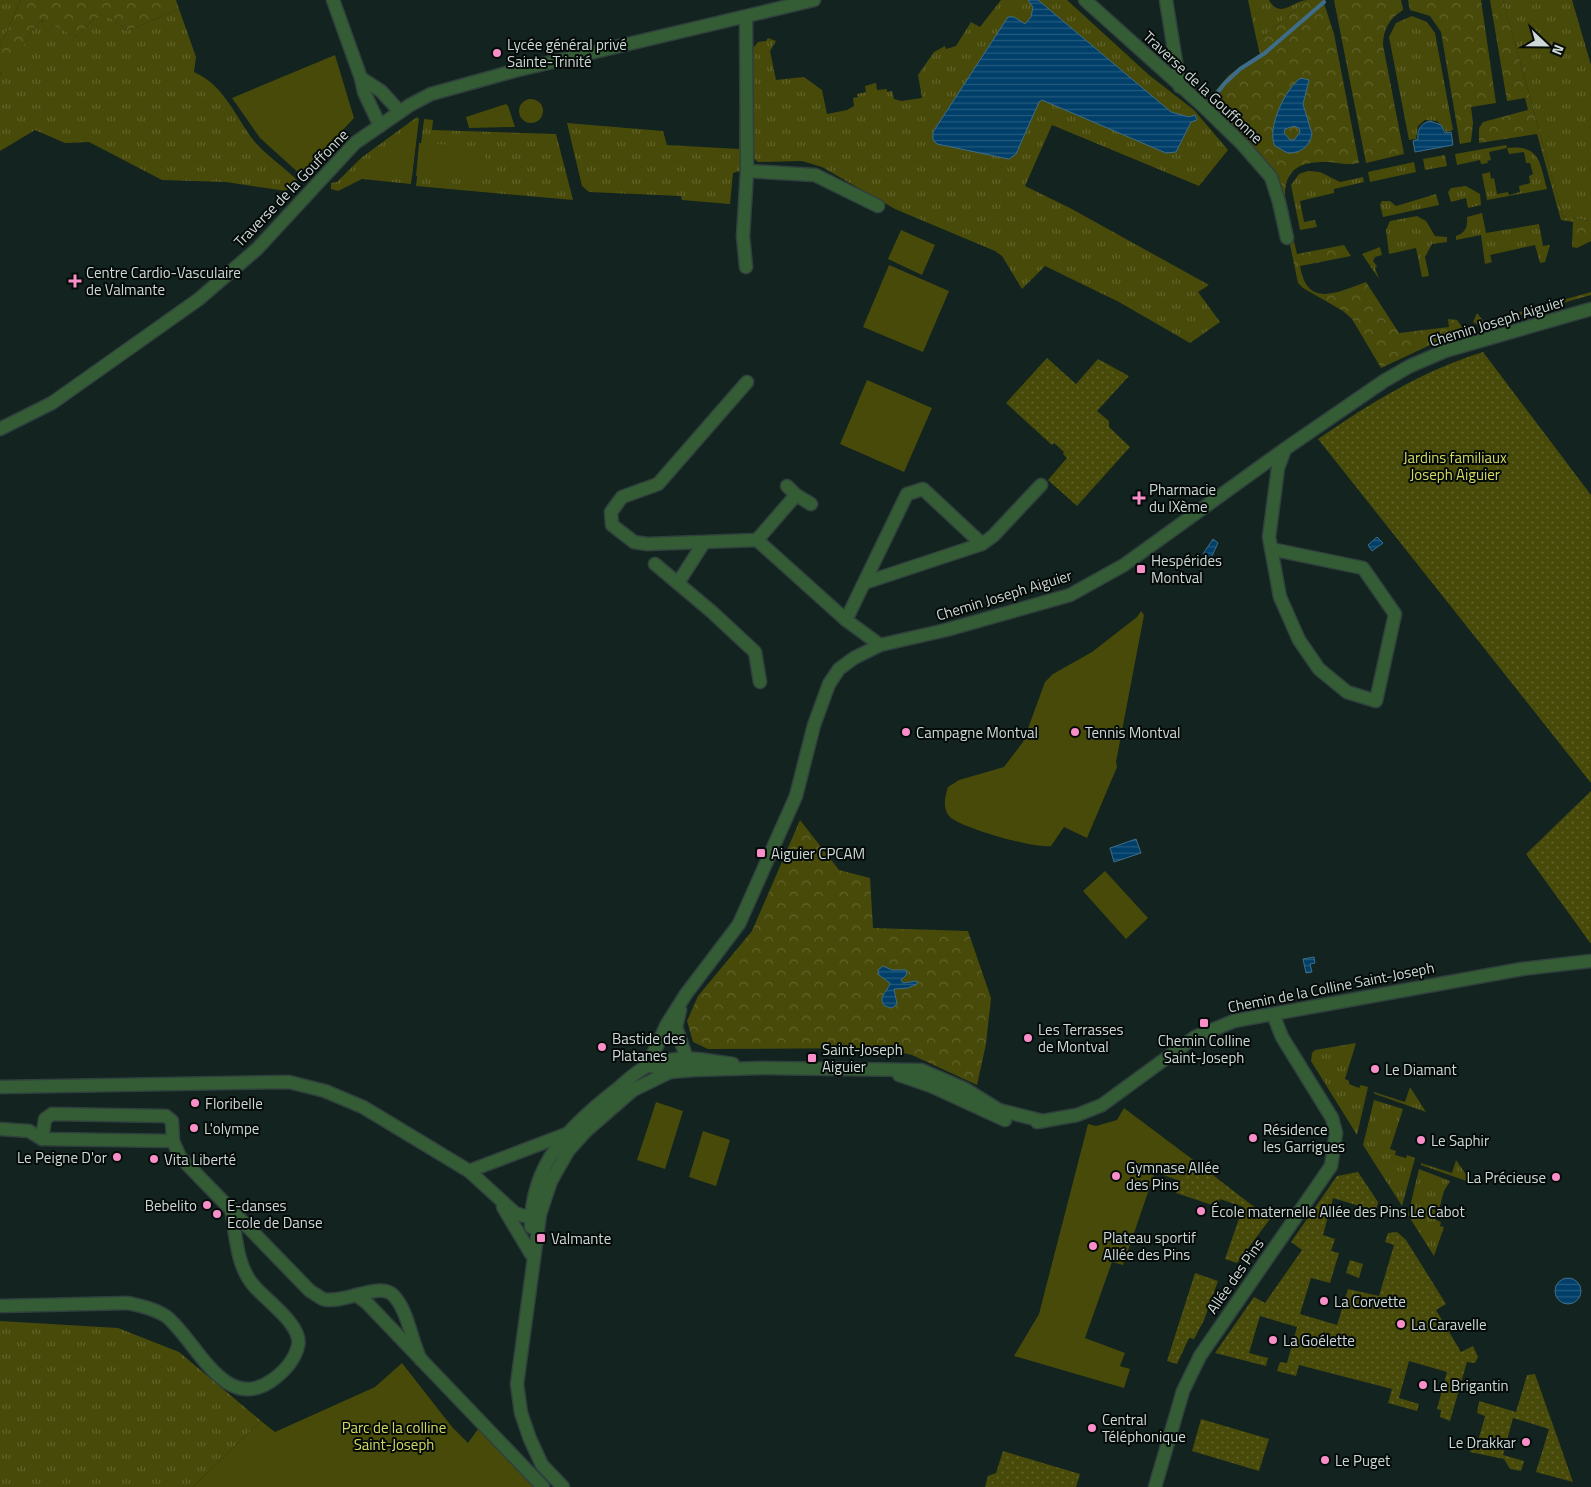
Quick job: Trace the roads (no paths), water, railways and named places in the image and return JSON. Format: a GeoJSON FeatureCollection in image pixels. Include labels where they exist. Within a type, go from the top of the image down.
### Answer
{"type":"FeatureCollection","features":[{"type":"Feature","properties":{"kind":"street"},"geometry":{"type":"LineString","coordinates":[[333,0],[361,78],[364,92],[380,126]]}},
{"type":"Feature","properties":{"kind":"street","name":"Traverse de la Gouffonne"},"geometry":{"type":"LineString","coordinates":[[0,430],[52,404],[200,299],[258,249],[355,143],[400,112],[431,94],[514,71],[814,0]]}},
{"type":"Feature","properties":{"kind":"street","name":"Traverse de la Gouffonne"},"geometry":{"type":"LineString","coordinates":[[1085,0],[1243,145],[1271,176],[1287,238]]}},
{"type":"Feature","properties":{"kind":"street"},"geometry":{"type":"LineString","coordinates":[[1166,0],[1180,87]]}},
{"type":"Feature","properties":{"kind":"street"},"geometry":{"type":"LineString","coordinates":[[746,17],[747,171],[743,236],[746,267]]}},
{"type":"Feature","properties":{"kind":"street"},"geometry":{"type":"LineString","coordinates":[[361,78],[381,90],[400,112]]}},
{"type":"Feature","properties":{"kind":"street"},"geometry":{"type":"LineString","coordinates":[[747,171],[816,175],[878,206]]}},
{"type":"Feature","properties":{"kind":"street","name":"Chemin Joseph Aiguier"},"geometry":{"type":"LineString","coordinates":[[648,1066],[667,1024],[686,994],[732,935],[744,913],[796,796],[814,725],[829,684],[839,670],[854,658],[880,645],[946,630],[1070,595],[1124,565],[1285,449],[1384,381],[1410,366],[1445,351],[1591,309]]}},
{"type":"Feature","properties":{"kind":"street"},"geometry":{"type":"LineString","coordinates":[[747,382],[658,484],[622,497],[611,512],[612,525],[634,542],[703,544],[757,540],[846,620],[880,645]]}},
{"type":"Feature","properties":{"kind":"street"},"geometry":{"type":"LineString","coordinates":[[1271,549],[1363,568],[1395,614],[1376,702],[1347,692],[1319,669],[1299,640],[1280,597],[1271,549],[1270,528],[1278,468],[1285,449]]}},
{"type":"Feature","properties":{"kind":"street"},"geometry":{"type":"LineString","coordinates":[[866,582],[982,544],[993,536],[1040,485]]}},
{"type":"Feature","properties":{"kind":"street"},"geometry":{"type":"LineString","coordinates":[[846,620],[907,494],[923,489],[982,544]]}},
{"type":"Feature","properties":{"kind":"street"},"geometry":{"type":"LineString","coordinates":[[757,540],[792,490],[811,504]]}},
{"type":"Feature","properties":{"kind":"street"},"geometry":{"type":"LineString","coordinates":[[678,583],[703,544]]}},
{"type":"Feature","properties":{"kind":"street"},"geometry":{"type":"LineString","coordinates":[[655,564],[755,652],[760,682]]}},
{"type":"Feature","properties":{"kind":"street","name":"Chemin de la Colline Saint-Joseph"},"geometry":{"type":"LineString","coordinates":[[558,1486],[542,1465],[521,1413],[517,1384],[532,1270],[535,1215],[568,1151],[616,1102],[633,1090],[674,1072],[762,1068],[881,1071],[931,1086],[997,1118],[1011,1121],[1043,1121],[1077,1115],[1102,1105],[1196,1037],[1234,1021],[1522,969],[1591,961]]}},
{"type":"Feature","properties":{"kind":"street","name":"Chemin Joseph Aiguier"},"geometry":{"type":"LineString","coordinates":[[686,994],[676,1027],[686,1056]]}},
{"type":"Feature","properties":{"kind":"street","name":"Allée des Pins"},"geometry":{"type":"LineString","coordinates":[[1155,1487],[1181,1397],[1200,1356],[1330,1166],[1334,1151],[1336,1133],[1332,1118],[1282,1037],[1273,1014]]}},
{"type":"Feature","properties":{"kind":"street"},"geometry":{"type":"LineString","coordinates":[[648,1066],[674,1072],[686,1056]]}},
{"type":"Feature","properties":{"kind":"street","name":"Chemin de la Colline Saint-Joseph"},"geometry":{"type":"LineString","coordinates":[[532,1270],[530,1254],[542,1169],[568,1132],[601,1102],[648,1066],[686,1056],[762,1068]]}},
{"type":"Feature","properties":{"kind":"street"},"geometry":{"type":"LineString","coordinates":[[0,1087],[289,1082],[324,1091],[363,1107],[469,1171],[515,1213],[535,1215]]}},
{"type":"Feature","properties":{"kind":"street"},"geometry":{"type":"LineString","coordinates":[[42,1139],[45,1119],[52,1114],[166,1116],[172,1121],[173,1141],[180,1157],[232,1208],[310,1291],[323,1299],[382,1290],[395,1296],[421,1360]]}},
{"type":"Feature","properties":{"kind":"street"},"geometry":{"type":"LineString","coordinates":[[0,1129],[29,1131],[42,1139],[173,1141]]}},
{"type":"Feature","properties":{"kind":"street"},"geometry":{"type":"LineString","coordinates":[[469,1171],[568,1132]]}},
{"type":"Feature","properties":{"kind":"street"},"geometry":{"type":"LineString","coordinates":[[540,1142],[553,1151]]}},
{"type":"Feature","properties":{"kind":"street","name":"Chemin de la Colline Saint-Joseph"},"geometry":{"type":"LineString","coordinates":[[553,1151],[555,1173]]}},
{"type":"Feature","properties":{"kind":"street"},"geometry":{"type":"LineString","coordinates":[[498,1198],[530,1254]]}},
{"type":"Feature","properties":{"kind":"street"},"geometry":{"type":"LineString","coordinates":[[0,1306],[128,1303],[147,1307],[166,1317],[216,1374],[237,1389],[260,1389],[286,1369],[295,1357],[299,1341],[294,1327],[253,1285],[240,1260],[232,1208]]}},
{"type":"Feature","properties":{"kind":"street"},"geometry":{"type":"LineString","coordinates":[[356,1295],[367,1303],[543,1487]]}},
{"type":"Feature","properties":{"kind":"water"},"geometry":{"type":"Polygon","coordinates":[[[1028,0],[1038,0],[1171,112],[1189,117],[1195,115],[1197,120],[1191,122],[1176,152],[1166,153],[1042,100],[1039,102],[1016,154],[1009,159],[937,144],[933,140],[933,132],[1008,17],[1014,17],[1025,24],[1031,17],[1033,7],[1028,0]]]}},
{"type":"Feature","properties":{"kind":"water"},"geometry":{"type":"Polygon","coordinates":[[[1301,78],[1309,80],[1303,104],[1312,134],[1307,146],[1297,152],[1288,153],[1275,146],[1273,129],[1279,109],[1295,83],[1301,78]],[[1294,126],[1285,129],[1284,133],[1290,140],[1294,140],[1300,132],[1299,128],[1294,126]]]}},
{"type":"Feature","properties":{"kind":"water"},"geometry":{"type":"Polygon","coordinates":[[[1430,121],[1441,125],[1445,133],[1451,132],[1453,145],[1415,152],[1413,141],[1418,139],[1418,133],[1422,126],[1430,121]]]}},
{"type":"Feature","properties":{"kind":"water"},"geometry":{"type":"Polygon","coordinates":[[[1377,537],[1383,543],[1372,551],[1368,545],[1377,537]]]}},
{"type":"Feature","properties":{"kind":"water"},"geometry":{"type":"Polygon","coordinates":[[[1213,539],[1218,543],[1212,556],[1207,558],[1203,554],[1213,539]]]}},
{"type":"Feature","properties":{"kind":"water"},"geometry":{"type":"Polygon","coordinates":[[[1136,839],[1141,853],[1114,862],[1110,848],[1136,839]]]}},
{"type":"Feature","properties":{"kind":"water"},"geometry":{"type":"Polygon","coordinates":[[[1314,957],[1315,963],[1310,964],[1312,972],[1306,973],[1303,959],[1314,957]]]}},
{"type":"Feature","properties":{"kind":"water"},"geometry":{"type":"Polygon","coordinates":[[[883,966],[892,970],[906,970],[907,974],[901,980],[903,983],[917,981],[917,984],[908,988],[894,989],[897,1004],[892,1008],[885,1006],[882,1000],[890,983],[879,975],[878,970],[883,966]]]}},
{"type":"Feature","properties":{"kind":"water"},"geometry":{"type":"Polygon","coordinates":[[[1568,1278],[1577,1282],[1581,1291],[1577,1300],[1568,1304],[1559,1300],[1555,1291],[1559,1282],[1568,1278]]]}},
{"type":"Feature","properties":{"kind":"waterway"},"geometry":{"type":"LineString","coordinates":[[1213,98],[1240,69],[1265,53],[1324,2]]}},
{"type":"Feature","properties":{"kind":"place","name":"Lycée général privé Sainte-Trinité"},"geometry":{"type":"Point","coordinates":[497,53]}},
{"type":"Feature","properties":{"kind":"place","name":"Centre Cardio-Vasculaire de Valmante"},"geometry":{"type":"Point","coordinates":[75,281]}},
{"type":"Feature","properties":{"kind":"place","name":"Pharmacie du IXème"},"geometry":{"type":"Point","coordinates":[1139,498]}},
{"type":"Feature","properties":{"kind":"place","name":"Hespérides Montval"},"geometry":{"type":"Point","coordinates":[1141,569]}},
{"type":"Feature","properties":{"kind":"place","name":"Campagne Montval"},"geometry":{"type":"Point","coordinates":[906,732]}},
{"type":"Feature","properties":{"kind":"place","name":"Tennis Montval"},"geometry":{"type":"Point","coordinates":[1075,732]}},
{"type":"Feature","properties":{"kind":"place","name":"Aiguier CPCAM"},"geometry":{"type":"Point","coordinates":[761,853]}},
{"type":"Feature","properties":{"kind":"place","name":"Chemin Colline Saint-Joseph"},"geometry":{"type":"Point","coordinates":[1204,1023]}},
{"type":"Feature","properties":{"kind":"place","name":"Les Terrasses de Montval"},"geometry":{"type":"Point","coordinates":[1028,1038]}},
{"type":"Feature","properties":{"kind":"place","name":"Bastide des Platanes"},"geometry":{"type":"Point","coordinates":[602,1047]}},
{"type":"Feature","properties":{"kind":"place","name":"Saint-Joseph Aiguier"},"geometry":{"type":"Point","coordinates":[812,1058]}},
{"type":"Feature","properties":{"kind":"place","name":"Le Diamant"},"geometry":{"type":"Point","coordinates":[1375,1069]}},
{"type":"Feature","properties":{"kind":"place","name":"Floribelle"},"geometry":{"type":"Point","coordinates":[195,1103]}},
{"type":"Feature","properties":{"kind":"place","name":"L'olympe"},"geometry":{"type":"Point","coordinates":[194,1128]}},
{"type":"Feature","properties":{"kind":"place","name":"Résidence les Garrigues"},"geometry":{"type":"Point","coordinates":[1253,1138]}},
{"type":"Feature","properties":{"kind":"place","name":"Le Saphir"},"geometry":{"type":"Point","coordinates":[1421,1140]}},
{"type":"Feature","properties":{"kind":"place","name":"Le Peigne D'or"},"geometry":{"type":"Point","coordinates":[117,1157]}},
{"type":"Feature","properties":{"kind":"place","name":"Vita Liberté"},"geometry":{"type":"Point","coordinates":[154,1159]}},
{"type":"Feature","properties":{"kind":"place","name":"Gymnase Allée des Pins"},"geometry":{"type":"Point","coordinates":[1116,1176]}},
{"type":"Feature","properties":{"kind":"place","name":"La Précieuse"},"geometry":{"type":"Point","coordinates":[1556,1177]}},
{"type":"Feature","properties":{"kind":"place","name":"Bebelito"},"geometry":{"type":"Point","coordinates":[207,1205]}},
{"type":"Feature","properties":{"kind":"place","name":"École maternelle Allée des Pins Le Cabot"},"geometry":{"type":"Point","coordinates":[1201,1211]}},
{"type":"Feature","properties":{"kind":"place","name":"E-danses Ecole de Danse"},"geometry":{"type":"Point","coordinates":[217,1214]}},
{"type":"Feature","properties":{"kind":"place","name":"Valmante"},"geometry":{"type":"Point","coordinates":[541,1238]}},
{"type":"Feature","properties":{"kind":"place","name":"Plateau sportif Allée des Pins"},"geometry":{"type":"Point","coordinates":[1093,1246]}},
{"type":"Feature","properties":{"kind":"place","name":"La Corvette"},"geometry":{"type":"Point","coordinates":[1324,1301]}},
{"type":"Feature","properties":{"kind":"place","name":"La Caravelle"},"geometry":{"type":"Point","coordinates":[1401,1324]}},
{"type":"Feature","properties":{"kind":"place","name":"La Goélette"},"geometry":{"type":"Point","coordinates":[1273,1340]}},
{"type":"Feature","properties":{"kind":"place","name":"Le Brigantin"},"geometry":{"type":"Point","coordinates":[1423,1385]}},
{"type":"Feature","properties":{"kind":"place","name":"Central Téléphonique"},"geometry":{"type":"Point","coordinates":[1092,1428]}},
{"type":"Feature","properties":{"kind":"place","name":"Le Drakkar"},"geometry":{"type":"Point","coordinates":[1526,1442]}},
{"type":"Feature","properties":{"kind":"place","name":"Le Puget"},"geometry":{"type":"Point","coordinates":[1325,1460]}},
{"type":"Feature","properties":{"kind":"park label","name":"Jardins familiaux Joseph Aiguier"},"geometry":{"type":"Point","coordinates":[1455,466]}},
{"type":"Feature","properties":{"kind":"park label","name":"Parc de la colline Saint-Joseph"},"geometry":{"type":"Point","coordinates":[394,1436]}}]}
